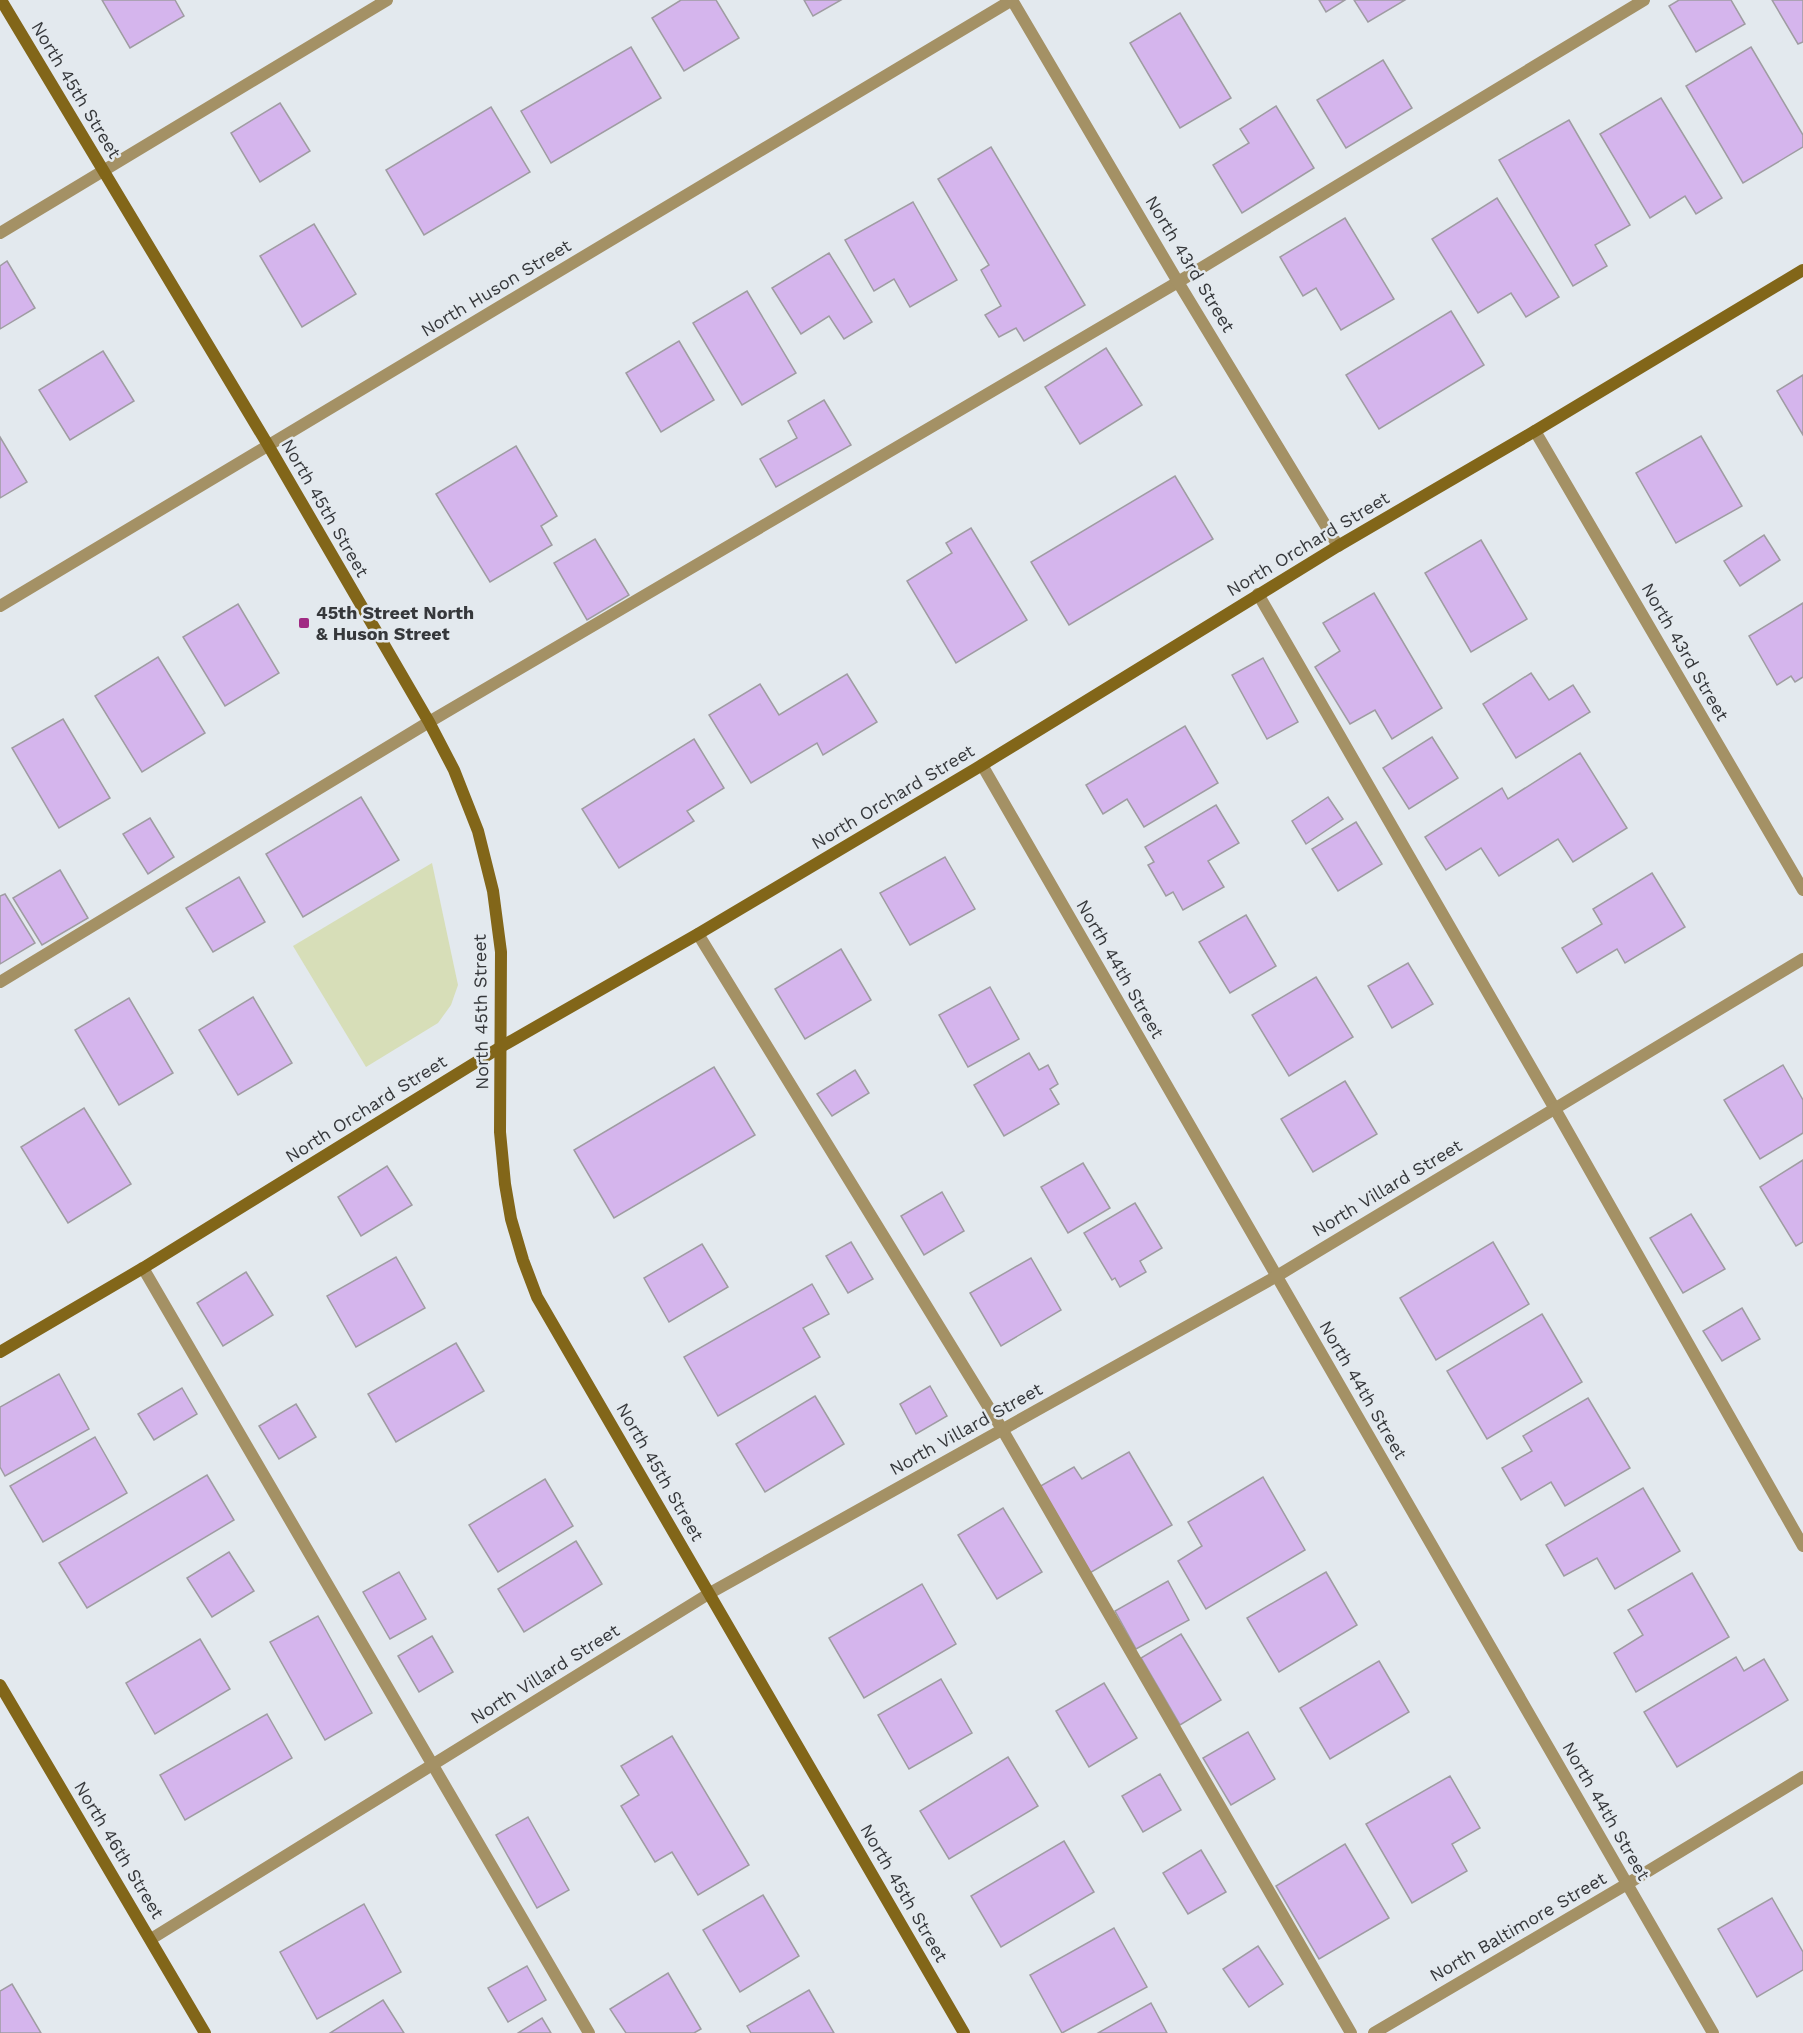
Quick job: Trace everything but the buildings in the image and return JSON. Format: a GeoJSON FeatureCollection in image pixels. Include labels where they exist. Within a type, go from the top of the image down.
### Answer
{"type":"FeatureCollection","features":[{"type":"Feature","properties":{"kind":"street","name":"North 45th Street"},"geometry":{"type":"LineString","coordinates":[[1,0],[268,445],[429,722],[454,770],[478,831],[493,891],[501,952],[500,1132],[505,1184],[511,1220],[537,1297],[964,2033]]}},
{"type":"Feature","properties":{"kind":"street"},"geometry":{"type":"LineString","coordinates":[[0,233],[387,0]]}},
{"type":"Feature","properties":{"kind":"street","name":"North 43rd Street"},"geometry":{"type":"LineString","coordinates":[[1012,0],[1178,282],[1338,546]]}},
{"type":"Feature","properties":{"kind":"street","name":"North Huson Street"},"geometry":{"type":"LineString","coordinates":[[0,606],[1012,0]]}},
{"type":"Feature","properties":{"kind":"street"},"geometry":{"type":"LineString","coordinates":[[0,982],[429,722],[1178,282],[1644,0]]}},
{"type":"Feature","properties":{"kind":"street","name":"North Orchard Street"},"geometry":{"type":"LineString","coordinates":[[0,1352],[143,1268],[499,1048],[698,934],[982,765],[1258,594],[1803,270]]}},
{"type":"Feature","properties":{"kind":"street","name":"North 43rd Street"},"geometry":{"type":"LineString","coordinates":[[1535,431],[1803,890]]}},
{"type":"Feature","properties":{"kind":"street"},"geometry":{"type":"LineString","coordinates":[[1258,594],[1555,1108],[1803,1546]]}},
{"type":"Feature","properties":{"kind":"street","name":"North 44th Street"},"geometry":{"type":"LineString","coordinates":[[982,765],[1713,2033]]}},
{"type":"Feature","properties":{"kind":"street"},"geometry":{"type":"LineString","coordinates":[[698,934],[1002,1429],[1351,2033]]}},
{"type":"Feature","properties":{"kind":"street","name":"North Villard Street"},"geometry":{"type":"LineString","coordinates":[[151,1940],[710,1593],[1277,1276],[1803,959]]}},
{"type":"Feature","properties":{"kind":"street"},"geometry":{"type":"LineString","coordinates":[[143,1268],[589,2033]]}},
{"type":"Feature","properties":{"kind":"street","name":"North 46th Street"},"geometry":{"type":"LineString","coordinates":[[0,1686],[205,2033]]}},
{"type":"Feature","properties":{"kind":"street","name":"North Baltimore Street"},"geometry":{"type":"LineString","coordinates":[[1374,2033],[1803,1777]]}},
{"type":"Feature","properties":{"kind":"green space"},"geometry":{"type":"Polygon","coordinates":[[[432,863],[458,985],[451,1005],[438,1023],[366,1067],[293,946],[432,863]]]}},
{"type":"Feature","properties":{"kind":"place","name":"45th Street North & Huson Street"},"geometry":{"type":"Point","coordinates":[304,623]}}]}
